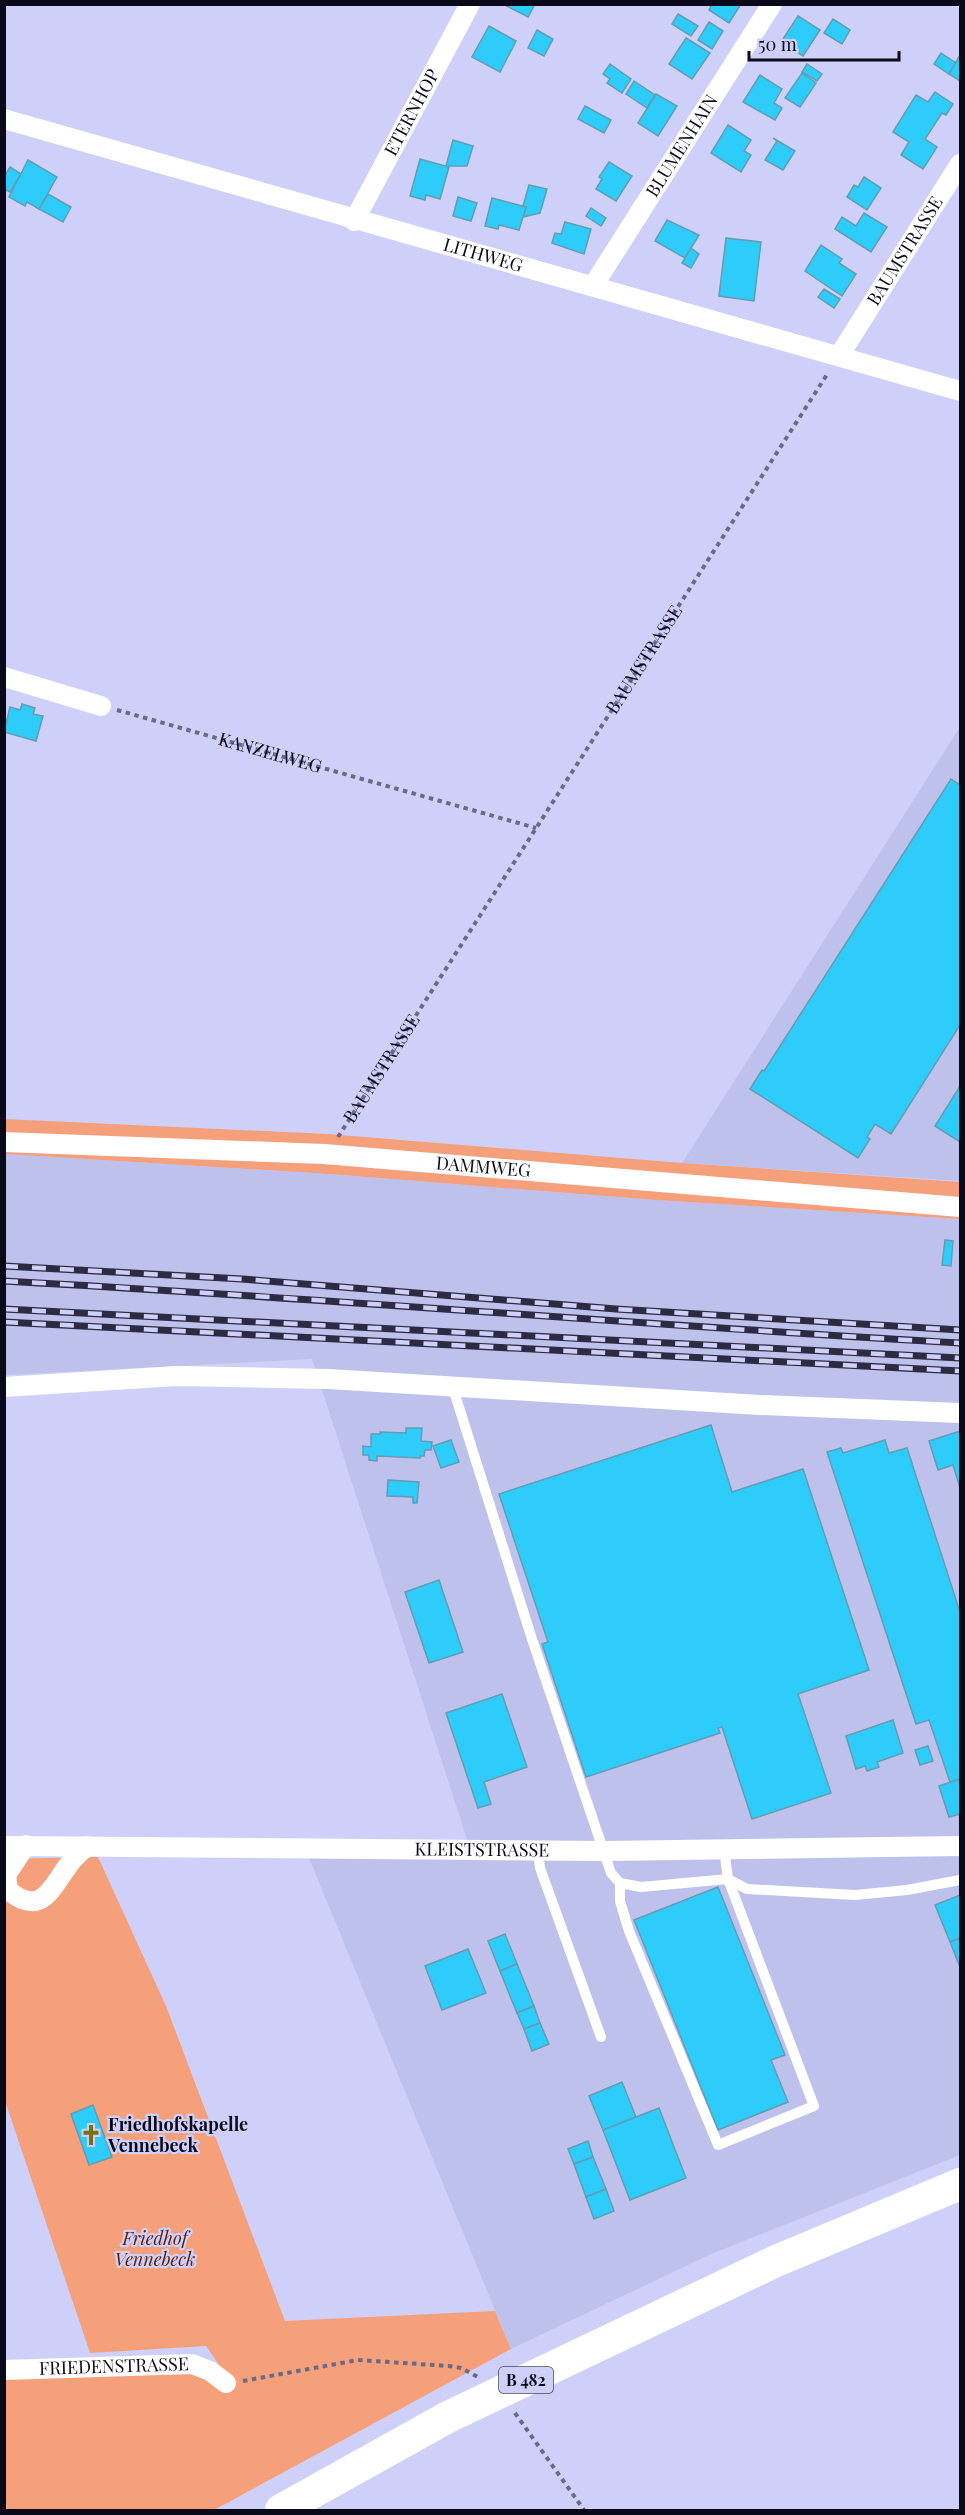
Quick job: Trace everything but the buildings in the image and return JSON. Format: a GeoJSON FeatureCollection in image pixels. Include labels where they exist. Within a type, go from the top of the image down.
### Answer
{"type":"FeatureCollection","features":[{"type":"Feature","properties":{"kind":"main road","name":"B 482"},"geometry":{"type":"LineString","coordinates":[[281,2511],[458,2412],[776,2261],[960,2184]]}},
{"type":"Feature","properties":{"kind":"street","name":"ETERNHOP"},"geometry":{"type":"LineString","coordinates":[[354,220],[470,4]]}},
{"type":"Feature","properties":{"kind":"street","name":"BLUMENHAIN"},"geometry":{"type":"LineString","coordinates":[[593,286],[772,4]]}},
{"type":"Feature","properties":{"kind":"street","name":"LITHWEG"},"geometry":{"type":"LineString","coordinates":[[4,119],[960,391]]}},
{"type":"Feature","properties":{"kind":"street","name":"BAUMSTRASSE"},"geometry":{"type":"LineString","coordinates":[[839,356],[960,164]]}},
{"type":"Feature","properties":{"kind":"street"},"geometry":{"type":"LineString","coordinates":[[4,677],[102,706]]}},
{"type":"Feature","properties":{"kind":"street","name":"DAMMWEG"},"geometry":{"type":"LineString","coordinates":[[4,1142],[324,1154],[960,1207]]}},
{"type":"Feature","properties":{"kind":"street"},"geometry":{"type":"LineString","coordinates":[[4,1387],[176,1376],[328,1379],[760,1405],[960,1413]]}},
{"type":"Feature","properties":{"kind":"street"},"geometry":{"type":"LineString","coordinates":[[26,1845],[6,1875],[8,1890],[19,1900],[36,1901],[49,1895],[71,1862],[87,1846]]}},
{"type":"Feature","properties":{"kind":"street","name":"KLEISTSTRASSE"},"geometry":{"type":"LineString","coordinates":[[4,1846],[538,1851],[960,1846]]}},
{"type":"Feature","properties":{"kind":"street","name":"FRIEDENSTRASSE"},"geometry":{"type":"LineString","coordinates":[[4,2370],[192,2364],[210,2371],[226,2382]]}},
{"type":"Feature","properties":{"kind":"lane"},"geometry":{"type":"LineString","coordinates":[[452,1385],[532,1639],[611,1873],[620,1882],[641,1887],[728,1879],[747,1889],[855,1895],[901,1891],[960,1880]]}},
{"type":"Feature","properties":{"kind":"lane"},"geometry":{"type":"LineString","coordinates":[[620,1882],[620,1900],[629,1931],[718,2145],[814,2106],[728,1879],[724,1850]]}},
{"type":"Feature","properties":{"kind":"lane"},"geometry":{"type":"LineString","coordinates":[[538,1851],[540,1868],[601,2037]]}},
{"type":"Feature","properties":{"kind":"path","name":"BAUMSTRASSE"},"geometry":{"type":"LineString","coordinates":[[324,1154],[335,1142],[839,356]]}},
{"type":"Feature","properties":{"kind":"path","name":"KANZELWEG"},"geometry":{"type":"LineString","coordinates":[[102,706],[536,828]]}},
{"type":"Feature","properties":{"kind":"path"},"geometry":{"type":"LineString","coordinates":[[226,2382],[358,2360]]}},
{"type":"Feature","properties":{"kind":"path"},"geometry":{"type":"LineString","coordinates":[[568,2486],[584,2511]]}},
{"type":"Feature","properties":{"kind":"shaded area"},"geometry":{"type":"Polygon","coordinates":[[[960,727],[960,1181],[682,1163],[960,727]]]}},
{"type":"Feature","properties":{"kind":"shaded area"},"geometry":{"type":"Polygon","coordinates":[[[4,1154],[329,1174],[656,1200],[960,1219],[960,2155],[711,2254],[511,2349],[309,1858],[473,1858],[312,1359],[5,1375],[4,1154]]]}},
{"type":"Feature","properties":{"kind":"green space"},"geometry":{"type":"Polygon","coordinates":[[[4,1119],[328,1134],[682,1163],[960,1182],[960,1219],[656,1200],[329,1174],[5,1154],[4,1119]]]}},
{"type":"Feature","properties":{"kind":"green space","name":"Friedhof Vennebeck"},"geometry":{"type":"Polygon","coordinates":[[[98,1857],[166,2006],[285,2321],[495,2311],[511,2349],[214,2510],[5,2510],[5,2378],[220,2366],[206,2346],[90,2353],[5,2101],[4,1859],[98,1857]]]}},
{"type":"Feature","properties":{"kind":"railway"},"geometry":{"type":"LineString","coordinates":[[4,1266],[242,1279],[616,1309],[960,1330]]}},
{"type":"Feature","properties":{"kind":"railway"},"geometry":{"type":"LineString","coordinates":[[4,1281],[960,1343]]}},
{"type":"Feature","properties":{"kind":"railway"},"geometry":{"type":"LineString","coordinates":[[4,1309],[960,1358]]}},
{"type":"Feature","properties":{"kind":"railway"},"geometry":{"type":"LineString","coordinates":[[4,1322],[960,1371]]}},
{"type":"Feature","properties":{"kind":"place","name":"Friedhofskapelle Vennebeck"},"geometry":{"type":"Point","coordinates":[91,2135]}}]}
